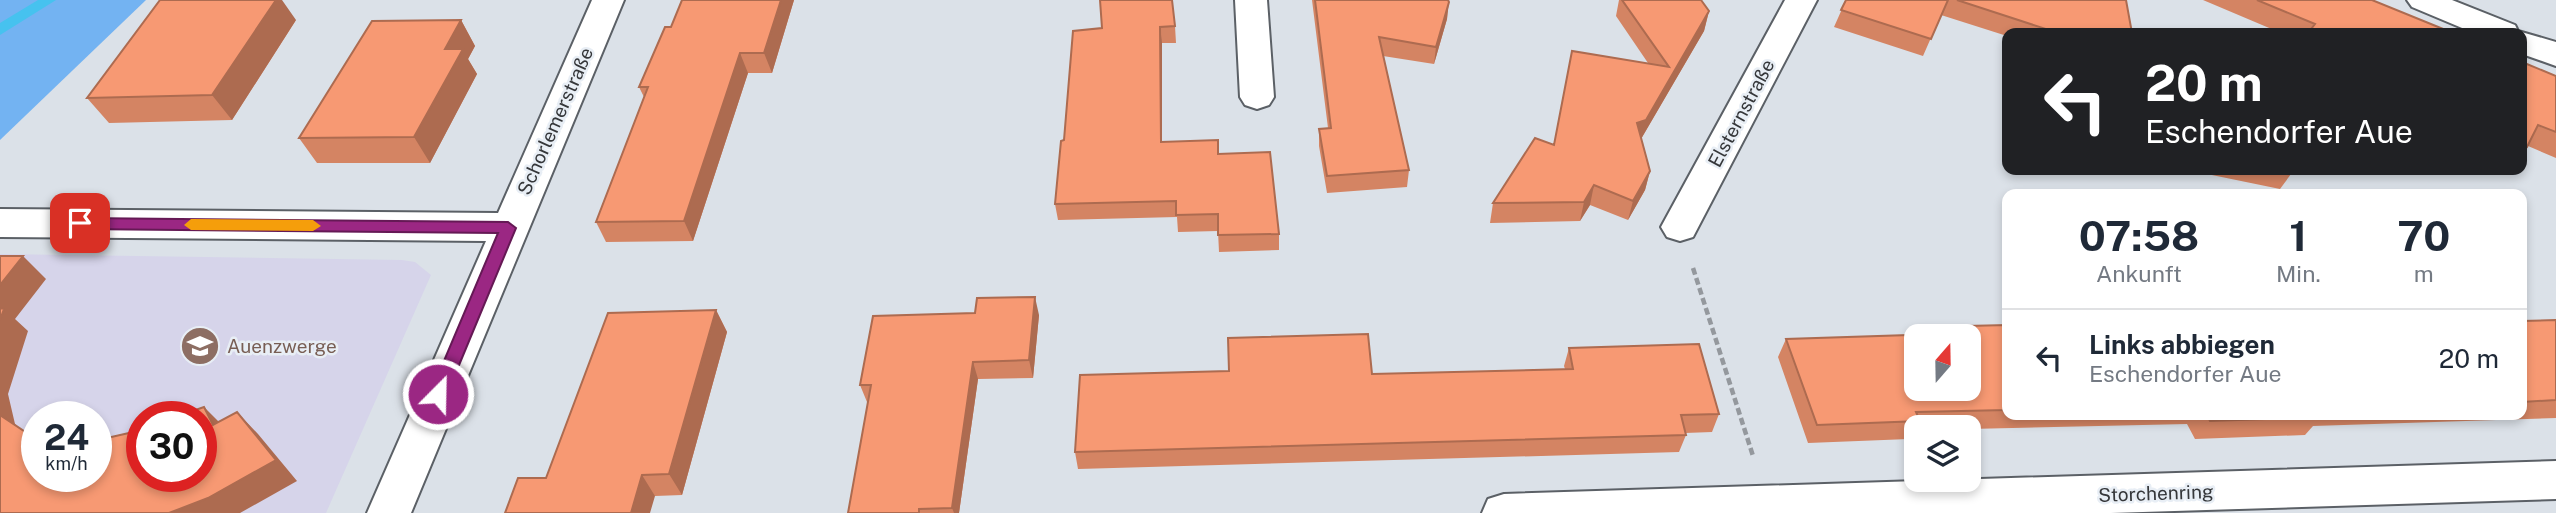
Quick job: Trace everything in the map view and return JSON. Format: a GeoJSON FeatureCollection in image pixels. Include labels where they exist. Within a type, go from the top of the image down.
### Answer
{"type":"FeatureCollection","features":[{"type":"Feature","properties":{"kind":"street","name":"Schorlemerstraße"},"geometry":{"type":"LineString","coordinates":[[388,513],[608,0]]}},
{"type":"Feature","properties":{"kind":"street"},"geometry":{"type":"LineString","coordinates":[[1251,0],[1257,97]]}},
{"type":"Feature","properties":{"kind":"street","name":"Elsternstraße"},"geometry":{"type":"LineString","coordinates":[[1680,227],[1801,0]]}},
{"type":"Feature","properties":{"kind":"street"},"geometry":{"type":"LineString","coordinates":[[2423,0],[2492,28]]}},
{"type":"Feature","properties":{"kind":"street"},"geometry":{"type":"LineString","coordinates":[[2527,43],[2556,55]]}},
{"type":"Feature","properties":{"kind":"street"},"geometry":{"type":"LineString","coordinates":[[0,223],[508,228]]}},
{"type":"Feature","properties":{"kind":"street","name":"Storchenring"},"geometry":{"type":"LineString","coordinates":[[1504,513],[2556,480]]}},
{"type":"Feature","properties":{"kind":"path"},"geometry":{"type":"LineString","coordinates":[[1680,227],[1769,506]]}},
{"type":"Feature","properties":{"kind":"shaded area"},"geometry":{"type":"Polygon","coordinates":[[[0,0],[146,0],[0,140],[0,0]]]}},
{"type":"Feature","properties":{"kind":"shaded area","name":"Auenzwerge"},"geometry":{"type":"Polygon","coordinates":[[[0,254],[415,262],[431,275],[326,513],[0,513],[0,254]]]}},
{"type":"Feature","properties":{"kind":"building"},"geometry":{"type":"Polygon","coordinates":[[[160,0],[276,0],[212,95],[87,98],[160,0]]]}},
{"type":"Feature","properties":{"kind":"building"},"geometry":{"type":"Polygon","coordinates":[[[682,0],[781,0],[764,53],[740,53],[684,221],[596,222],[648,87],[639,87],[665,27],[671,27],[682,0]]]}},
{"type":"Feature","properties":{"kind":"building"},"geometry":{"type":"Polygon","coordinates":[[[1100,0],[1172,0],[1175,26],[1160,27],[1161,142],[1218,140],[1218,154],[1270,152],[1279,234],[1218,235],[1218,214],[1176,215],[1176,201],[1055,204],[1061,141],[1064,140],[1073,31],[1102,28],[1100,0]]]}},
{"type":"Feature","properties":{"kind":"building"},"geometry":{"type":"Polygon","coordinates":[[[1315,0],[1448,0],[1436,47],[1379,37],[1409,170],[1327,176],[1319,129],[1331,128],[1315,0]]]}},
{"type":"Feature","properties":{"kind":"building"},"geometry":{"type":"Polygon","coordinates":[[[1622,0],[1701,0],[1709,11],[1646,120],[1637,123],[1650,171],[1633,201],[1594,185],[1584,202],[1493,203],[1535,138],[1554,145],[1572,51],[1669,67],[1622,0]]]}},
{"type":"Feature","properties":{"kind":"building"},"geometry":{"type":"Polygon","coordinates":[[[1846,0],[1948,0],[1931,39],[1841,10],[1846,0]]]}},
{"type":"Feature","properties":{"kind":"building"},"geometry":{"type":"Polygon","coordinates":[[[1957,0],[2126,0],[2131,28],[2043,28],[1957,0]]]}},
{"type":"Feature","properties":{"kind":"building"},"geometry":{"type":"Polygon","coordinates":[[[2257,0],[2372,0],[2441,28],[2312,28],[2315,24],[2257,0]]]}},
{"type":"Feature","properties":{"kind":"building"},"geometry":{"type":"Polygon","coordinates":[[[461,20],[445,49],[463,49],[414,137],[299,138],[372,21],[461,20]]]}},
{"type":"Feature","properties":{"kind":"building"},"geometry":{"type":"Polygon","coordinates":[[[2527,64],[2556,76],[2556,132],[2538,125],[2527,147],[2527,64]]]}},
{"type":"Feature","properties":{"kind":"building"},"geometry":{"type":"Polygon","coordinates":[[[0,256],[23,256],[0,285],[0,256]]]}},
{"type":"Feature","properties":{"kind":"building"},"geometry":{"type":"Polygon","coordinates":[[[1035,297],[1029,360],[973,362],[952,508],[919,509],[919,513],[848,513],[871,385],[860,385],[873,316],[975,313],[977,298],[1035,297]]]}},
{"type":"Feature","properties":{"kind":"building"},"geometry":{"type":"Polygon","coordinates":[[[716,310],[669,474],[642,475],[631,513],[505,513],[518,478],[546,478],[608,313],[716,310]]]}},
{"type":"Feature","properties":{"kind":"building"},"geometry":{"type":"Polygon","coordinates":[[[2556,320],[2556,400],[2527,402],[2527,321],[2556,320]]]}},
{"type":"Feature","properties":{"kind":"building"},"geometry":{"type":"Polygon","coordinates":[[[2002,325],[2002,410],[1916,412],[1917,415],[1904,415],[1904,422],[1817,425],[1786,339],[1904,335],[1904,401],[1981,401],[1981,326],[2002,325]]]}},
{"type":"Feature","properties":{"kind":"building"},"geometry":{"type":"Polygon","coordinates":[[[1368,334],[1372,374],[1573,369],[1569,348],[1699,344],[1719,414],[1681,415],[1686,435],[1075,452],[1080,375],[1229,371],[1228,338],[1368,334]]]}},
{"type":"Feature","properties":{"kind":"building"},"geometry":{"type":"Polygon","coordinates":[[[237,412],[276,460],[208,498],[169,513],[0,513],[0,415],[21,429],[21,492],[112,492],[112,437],[126,434],[126,492],[217,492],[217,423],[237,412]]]}},
{"type":"Feature","properties":{"kind":"waterway"},"geometry":{"type":"LineString","coordinates":[[0,30],[49,0]]}},
{"type":"Feature","properties":{"kind":"slow traffic"},"geometry":{"type":"LineString","coordinates":[[191,225],[313,226]]}},
{"type":"Feature","properties":{"kind":"place","name":"Auenzwerge"},"geometry":{"type":"Point","coordinates":[200,346]}},
{"type":"Feature","properties":{"kind":"route"},"geometry":{"type":"LineString","coordinates":[[80,223],[508,228],[438,394]]}}]}
